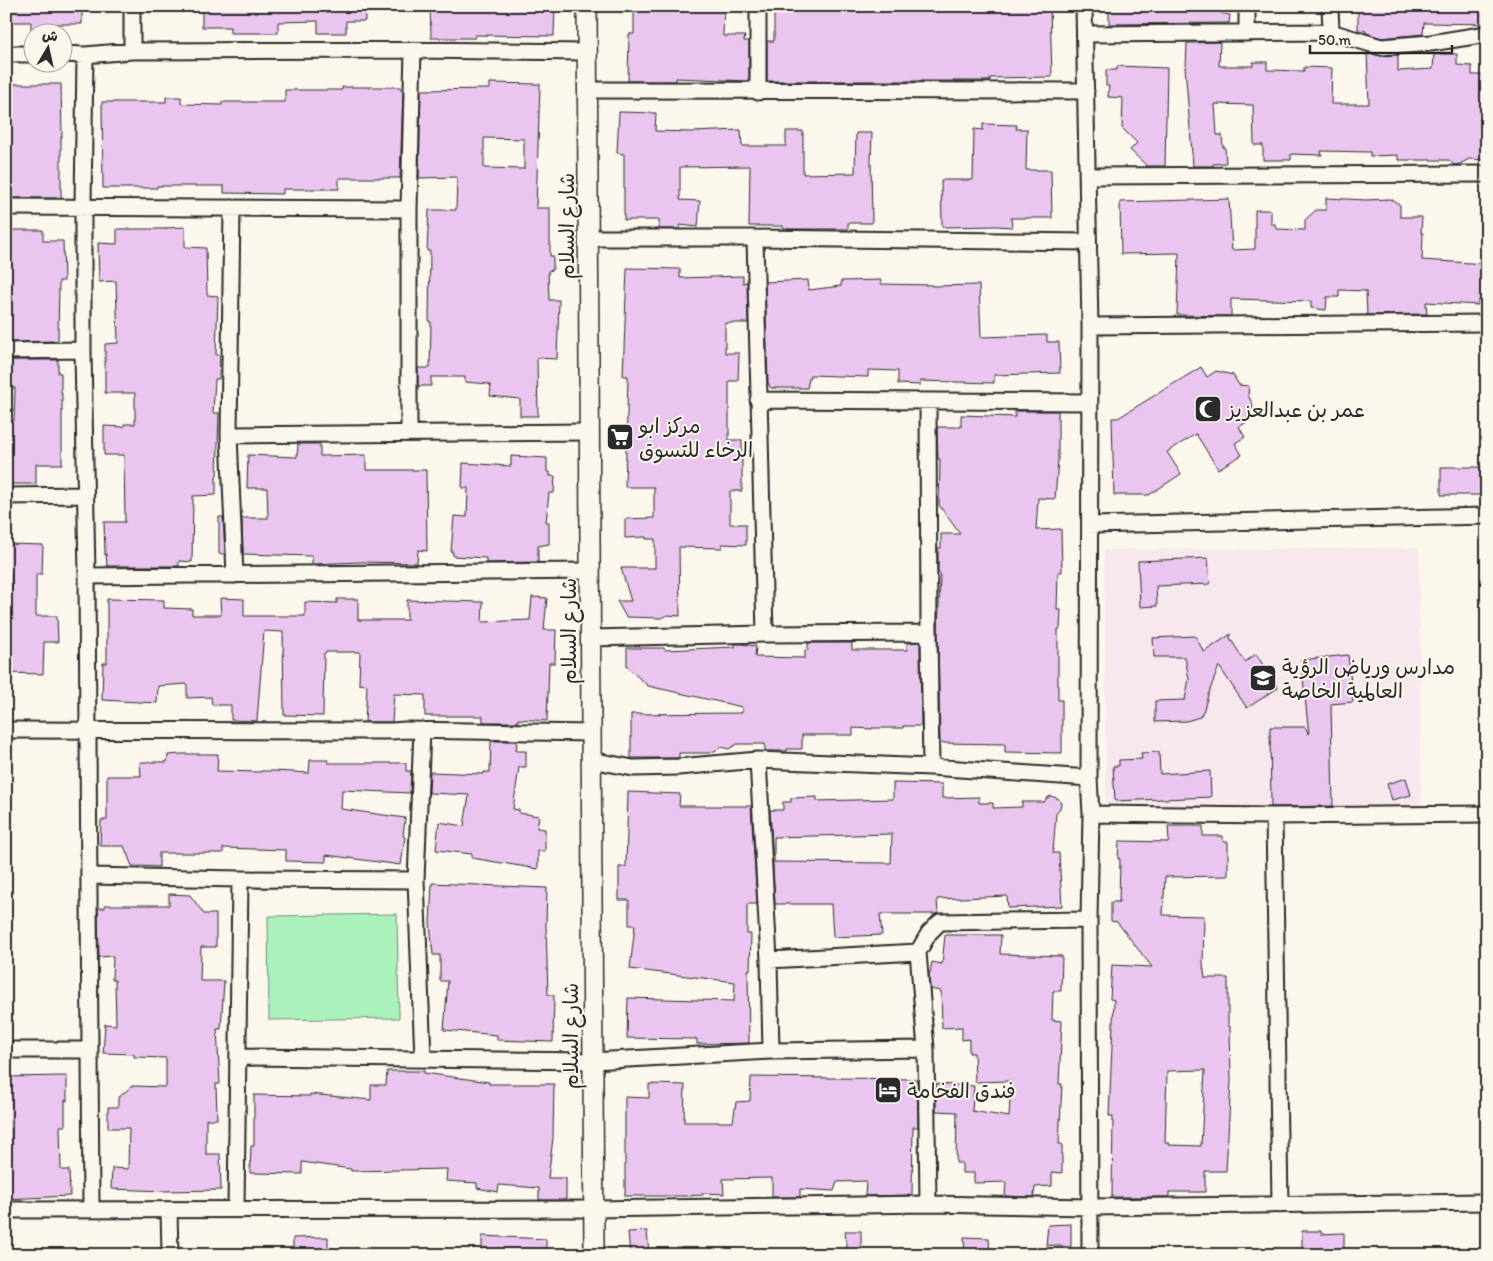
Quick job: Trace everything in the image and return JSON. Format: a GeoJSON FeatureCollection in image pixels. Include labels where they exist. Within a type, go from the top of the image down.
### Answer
{"type":"FeatureCollection","features":[{"type":"Feature","properties":{"kind":"street"},"geometry":{"type":"LineString","coordinates":[[132,6],[132,51]]}},
{"type":"Feature","properties":{"kind":"street","name":"شارع السلام"},"geometry":{"type":"LineString","coordinates":[[587,6],[594,1255]]}},
{"type":"Feature","properties":{"kind":"street"},"geometry":{"type":"LineString","coordinates":[[758,6],[758,92]]}},
{"type":"Feature","properties":{"kind":"street"},"geometry":{"type":"LineString","coordinates":[[1084,6],[1090,326],[1090,1255]]}},
{"type":"Feature","properties":{"kind":"street"},"geometry":{"type":"LineString","coordinates":[[1247,6],[1247,33]]}},
{"type":"Feature","properties":{"kind":"street"},"geometry":{"type":"LineString","coordinates":[[1330,6],[1330,32]]}},
{"type":"Feature","properties":{"kind":"street"},"geometry":{"type":"LineString","coordinates":[[1085,34],[1330,32],[1381,47],[1431,43],[1487,34]]}},
{"type":"Feature","properties":{"kind":"street"},"geometry":{"type":"LineString","coordinates":[[409,432],[409,208],[414,50]]}},
{"type":"Feature","properties":{"kind":"street"},"geometry":{"type":"LineString","coordinates":[[72,54],[132,51],[414,50],[586,52]]}},
{"type":"Feature","properties":{"kind":"street"},"geometry":{"type":"LineString","coordinates":[[6,54],[22,54]]}},
{"type":"Feature","properties":{"kind":"street"},"geometry":{"type":"LineString","coordinates":[[86,54],[83,350],[87,576],[91,1209]]}},
{"type":"Feature","properties":{"kind":"street"},"geometry":{"type":"LineString","coordinates":[[588,90],[758,92],[1086,91]]}},
{"type":"Feature","properties":{"kind":"street"},"geometry":{"type":"LineString","coordinates":[[1087,176],[1487,174]]}},
{"type":"Feature","properties":{"kind":"street"},"geometry":{"type":"LineString","coordinates":[[6,207],[409,208]]}},
{"type":"Feature","properties":{"kind":"street"},"geometry":{"type":"LineString","coordinates":[[232,208],[229,435],[235,575]]}},
{"type":"Feature","properties":{"kind":"street"},"geometry":{"type":"LineString","coordinates":[[588,238],[1087,242]]}},
{"type":"Feature","properties":{"kind":"street"},"geometry":{"type":"LineString","coordinates":[[755,238],[765,634]]}},
{"type":"Feature","properties":{"kind":"street"},"geometry":{"type":"LineString","coordinates":[[1090,326],[1487,323]]}},
{"type":"Feature","properties":{"kind":"street"},"geometry":{"type":"LineString","coordinates":[[6,351],[83,350]]}},
{"type":"Feature","properties":{"kind":"street"},"geometry":{"type":"LineString","coordinates":[[758,400],[1089,402]]}},
{"type":"Feature","properties":{"kind":"street"},"geometry":{"type":"LineString","coordinates":[[928,401],[931,768]]}},
{"type":"Feature","properties":{"kind":"street"},"geometry":{"type":"LineString","coordinates":[[229,435],[589,432]]}},
{"type":"Feature","properties":{"kind":"street"},"geometry":{"type":"LineString","coordinates":[[6,496],[86,495]]}},
{"type":"Feature","properties":{"kind":"street"},"geometry":{"type":"LineString","coordinates":[[1090,525],[1487,516]]}},
{"type":"Feature","properties":{"kind":"street"},"geometry":{"type":"LineString","coordinates":[[87,576],[590,571]]}},
{"type":"Feature","properties":{"kind":"street"},"geometry":{"type":"LineString","coordinates":[[590,638],[929,633]]}},
{"type":"Feature","properties":{"kind":"street"},"geometry":{"type":"LineString","coordinates":[[6,730],[392,732],[422,730],[591,733]]}},
{"type":"Feature","properties":{"kind":"street"},"geometry":{"type":"LineString","coordinates":[[422,730],[416,880],[423,1058]]}},
{"type":"Feature","properties":{"kind":"street"},"geometry":{"type":"LineString","coordinates":[[590,760],[634,768],[678,767],[758,760],[1089,778]]}},
{"type":"Feature","properties":{"kind":"street"},"geometry":{"type":"LineString","coordinates":[[758,760],[769,960],[771,1051]]}},
{"type":"Feature","properties":{"kind":"street"},"geometry":{"type":"LineString","coordinates":[[1091,814],[1274,816],[1487,814]]}},
{"type":"Feature","properties":{"kind":"street"},"geometry":{"type":"LineString","coordinates":[[1274,816],[1280,1204]]}},
{"type":"Feature","properties":{"kind":"street"},"geometry":{"type":"LineString","coordinates":[[89,876],[416,880]]}},
{"type":"Feature","properties":{"kind":"street"},"geometry":{"type":"LineString","coordinates":[[236,1209],[240,879]]}},
{"type":"Feature","properties":{"kind":"street"},"geometry":{"type":"LineString","coordinates":[[928,1204],[926,1049],[918,952],[929,933],[940,922],[1089,920]]}},
{"type":"Feature","properties":{"kind":"street"},"geometry":{"type":"LineString","coordinates":[[769,960],[918,952]]}},
{"type":"Feature","properties":{"kind":"street"},"geometry":{"type":"LineString","coordinates":[[238,1057],[593,1061],[771,1051],[926,1049]]}},
{"type":"Feature","properties":{"kind":"street"},"geometry":{"type":"LineString","coordinates":[[6,1050],[90,1050]]}},
{"type":"Feature","properties":{"kind":"street"},"geometry":{"type":"LineString","coordinates":[[6,1210],[594,1209],[928,1204],[1090,1207],[1487,1202]]}},
{"type":"Feature","properties":{"kind":"street"},"geometry":{"type":"LineString","coordinates":[[169,1210],[170,1255]]}},
{"type":"Feature","properties":{"kind":"shaded area","name":"مدارس ورياض الرؤية العالمية الخاصة"},"geometry":{"type":"Polygon","coordinates":[[[1419,548],[1421,806],[1106,807],[1104,550],[1419,548]]]}},
{"type":"Feature","properties":{"kind":"green space"},"geometry":{"type":"Polygon","coordinates":[[[397,914],[399,1018],[269,1020],[268,916],[397,914]]]}},
{"type":"Feature","properties":{"kind":"building"},"geometry":{"type":"Polygon","coordinates":[[[6,6],[82,6],[82,24],[72,24],[72,22],[6,22],[6,6]]]}},
{"type":"Feature","properties":{"kind":"building"},"geometry":{"type":"Polygon","coordinates":[[[202,6],[365,6],[365,21],[346,21],[346,33],[318,33],[318,21],[278,22],[278,33],[230,33],[230,27],[202,27],[202,6]]]}},
{"type":"Feature","properties":{"kind":"building"},"geometry":{"type":"Polygon","coordinates":[[[430,6],[555,6],[554,36],[475,35],[475,38],[431,38],[430,6]]]}},
{"type":"Feature","properties":{"kind":"building"},"geometry":{"type":"Polygon","coordinates":[[[634,6],[724,6],[723,36],[745,36],[744,41],[749,41],[749,81],[676,78],[676,81],[628,81],[629,34],[634,34],[634,6]]]}},
{"type":"Feature","properties":{"kind":"building"},"geometry":{"type":"Polygon","coordinates":[[[782,6],[1050,6],[1052,77],[990,78],[990,81],[767,81],[767,41],[774,41],[774,13],[782,13],[782,6]]]}},
{"type":"Feature","properties":{"kind":"building"},"geometry":{"type":"Polygon","coordinates":[[[1109,6],[1220,6],[1220,13],[1230,15],[1229,23],[1109,24],[1109,6]]]}},
{"type":"Feature","properties":{"kind":"building"},"geometry":{"type":"Polygon","coordinates":[[[1358,6],[1487,6],[1487,24],[1424,23],[1423,34],[1382,38],[1366,33],[1366,31],[1358,30],[1358,6]]]}},
{"type":"Feature","properties":{"kind":"building"},"geometry":{"type":"Polygon","coordinates":[[[1220,42],[1219,66],[1253,66],[1253,62],[1267,62],[1267,70],[1304,71],[1304,67],[1332,68],[1331,104],[1369,104],[1367,53],[1381,56],[1398,55],[1398,71],[1433,69],[1434,54],[1457,54],[1457,65],[1472,66],[1472,75],[1487,75],[1487,160],[1469,159],[1454,165],[1449,160],[1398,160],[1398,155],[1370,156],[1370,152],[1321,151],[1322,155],[1291,154],[1291,160],[1263,160],[1263,145],[1254,145],[1253,105],[1215,104],[1217,135],[1222,135],[1226,163],[1213,164],[1213,166],[1193,166],[1185,67],[1187,43],[1220,42]]]}},
{"type":"Feature","properties":{"kind":"building"},"geometry":{"type":"Polygon","coordinates":[[[1117,66],[1167,68],[1165,166],[1147,166],[1130,150],[1137,143],[1122,128],[1123,98],[1108,97],[1109,86],[1106,86],[1106,70],[1117,70],[1117,66]]]}},
{"type":"Feature","properties":{"kind":"building"},"geometry":{"type":"Polygon","coordinates":[[[490,83],[540,84],[536,208],[550,208],[550,256],[553,256],[553,270],[548,271],[549,300],[559,300],[557,359],[537,358],[538,416],[520,416],[520,399],[490,396],[491,386],[489,384],[465,382],[465,377],[431,377],[431,386],[418,386],[418,368],[430,368],[430,251],[427,251],[429,210],[456,210],[457,177],[419,178],[421,90],[490,89],[490,83]],[[484,138],[484,168],[524,169],[524,139],[484,138]]]}},
{"type":"Feature","properties":{"kind":"building"},"geometry":{"type":"Polygon","coordinates":[[[6,84],[61,84],[61,198],[8,198],[6,84]]]}},
{"type":"Feature","properties":{"kind":"building"},"geometry":{"type":"Polygon","coordinates":[[[342,87],[401,87],[401,90],[403,90],[400,178],[339,178],[339,189],[283,189],[283,194],[224,193],[224,186],[103,188],[102,102],[166,102],[166,97],[181,97],[181,104],[222,105],[222,102],[285,102],[285,90],[342,90],[342,87]]]}},
{"type":"Feature","properties":{"kind":"building"},"geometry":{"type":"Polygon","coordinates":[[[619,112],[656,113],[655,131],[741,130],[742,146],[786,146],[786,131],[803,131],[803,174],[855,173],[856,133],[872,133],[872,223],[848,223],[848,229],[783,229],[783,226],[749,226],[750,166],[680,167],[680,200],[700,201],[698,227],[680,225],[680,229],[659,229],[659,220],[624,220],[624,154],[617,153],[619,112]]]}},
{"type":"Feature","properties":{"kind":"building"},"geometry":{"type":"Polygon","coordinates":[[[983,124],[1017,125],[1016,129],[1027,129],[1026,170],[1051,170],[1052,218],[1011,218],[1012,227],[942,227],[941,180],[973,180],[974,129],[983,130],[983,124]]]}},
{"type":"Feature","properties":{"kind":"building"},"geometry":{"type":"Polygon","coordinates":[[[1326,198],[1391,199],[1400,205],[1400,217],[1422,217],[1422,260],[1486,264],[1487,301],[1478,301],[1478,305],[1426,302],[1427,314],[1367,315],[1366,291],[1339,290],[1339,297],[1327,297],[1326,310],[1311,308],[1311,301],[1231,299],[1231,316],[1177,315],[1179,253],[1121,254],[1120,202],[1229,199],[1232,250],[1255,249],[1255,210],[1271,210],[1271,224],[1275,224],[1276,229],[1305,230],[1305,220],[1316,210],[1326,210],[1326,198]]]}},
{"type":"Feature","properties":{"kind":"building"},"geometry":{"type":"Polygon","coordinates":[[[185,227],[185,247],[206,248],[207,295],[218,296],[216,355],[220,355],[219,379],[215,379],[213,413],[219,413],[216,495],[193,496],[192,562],[179,561],[179,566],[107,566],[104,522],[125,522],[124,455],[104,455],[104,426],[124,427],[124,424],[135,424],[135,393],[105,393],[105,344],[118,343],[116,281],[99,282],[98,243],[117,244],[117,229],[185,227]]]}},
{"type":"Feature","properties":{"kind":"building"},"geometry":{"type":"Polygon","coordinates":[[[7,230],[43,230],[43,241],[63,241],[64,281],[59,281],[58,341],[6,342],[6,297],[8,297],[7,230]]]}},
{"type":"Feature","properties":{"kind":"building"},"geometry":{"type":"Polygon","coordinates":[[[627,268],[680,269],[680,278],[743,276],[743,283],[747,282],[748,323],[725,323],[725,353],[739,353],[738,381],[729,381],[729,440],[742,440],[742,491],[730,491],[730,524],[746,524],[746,545],[722,544],[722,548],[679,547],[680,616],[667,615],[661,618],[626,617],[617,601],[631,601],[621,568],[655,568],[655,539],[646,539],[646,537],[625,538],[625,519],[654,518],[654,487],[625,487],[628,376],[623,376],[627,268]]]}},
{"type":"Feature","properties":{"kind":"building"},"geometry":{"type":"Polygon","coordinates":[[[808,280],[809,290],[841,286],[841,281],[881,280],[881,284],[932,286],[979,285],[981,337],[1047,335],[1047,342],[1059,342],[1060,373],[994,375],[994,383],[920,381],[920,385],[898,384],[898,371],[868,370],[868,377],[810,375],[807,388],[771,388],[768,383],[765,282],[808,280]]]}},
{"type":"Feature","properties":{"kind":"building"},"geometry":{"type":"Polygon","coordinates":[[[6,360],[58,360],[58,373],[61,373],[62,393],[62,464],[36,464],[36,484],[6,484],[6,420],[14,421],[15,388],[6,388],[6,360]]]}},
{"type":"Feature","properties":{"kind":"building"},"geometry":{"type":"Polygon","coordinates":[[[1201,367],[1207,377],[1216,371],[1233,375],[1239,385],[1249,386],[1248,395],[1253,405],[1250,420],[1239,427],[1245,437],[1235,443],[1242,455],[1218,469],[1196,434],[1167,452],[1181,474],[1149,495],[1114,495],[1112,418],[1118,418],[1201,367]]]}},
{"type":"Feature","properties":{"kind":"building"},"geometry":{"type":"Polygon","coordinates":[[[1015,411],[1058,411],[1058,459],[1055,499],[1038,498],[1036,530],[1061,529],[1062,572],[1058,572],[1057,610],[1061,610],[1060,629],[1058,629],[1058,700],[1062,700],[1062,753],[1005,752],[1005,744],[940,743],[938,637],[940,573],[938,573],[938,548],[941,548],[941,534],[960,534],[939,505],[940,459],[938,459],[937,427],[961,427],[961,415],[1015,417],[1015,411]]]}},
{"type":"Feature","properties":{"kind":"building"},"geometry":{"type":"Polygon","coordinates":[[[298,444],[320,444],[320,456],[366,455],[366,470],[426,470],[427,551],[418,550],[417,563],[361,562],[312,564],[312,556],[243,554],[242,518],[268,518],[267,488],[247,488],[248,455],[297,457],[298,444]]]}},
{"type":"Feature","properties":{"kind":"building"},"geometry":{"type":"Polygon","coordinates":[[[511,456],[547,458],[547,472],[550,472],[550,476],[555,476],[554,493],[549,493],[546,522],[549,522],[549,544],[538,546],[538,562],[486,563],[486,558],[453,556],[453,552],[451,552],[454,516],[467,517],[468,488],[462,488],[463,463],[511,466],[511,456]]]}},
{"type":"Feature","properties":{"kind":"building"},"geometry":{"type":"Polygon","coordinates":[[[1441,467],[1487,467],[1487,495],[1441,495],[1441,467]]]}},
{"type":"Feature","properties":{"kind":"building"},"geometry":{"type":"Polygon","coordinates":[[[219,517],[223,517],[225,554],[219,554],[219,517]]]}},
{"type":"Feature","properties":{"kind":"building"},"geometry":{"type":"Polygon","coordinates":[[[6,544],[43,545],[42,574],[36,574],[36,616],[57,616],[58,642],[44,642],[43,674],[6,673],[6,624],[11,624],[11,573],[6,573],[6,544]]]}},
{"type":"Feature","properties":{"kind":"building"},"geometry":{"type":"Polygon","coordinates":[[[1208,558],[1210,584],[1156,586],[1157,606],[1140,607],[1138,561],[1208,558]]]}},
{"type":"Feature","properties":{"kind":"building"},"geometry":{"type":"Polygon","coordinates":[[[532,597],[547,598],[544,630],[556,630],[555,663],[549,663],[547,721],[518,719],[518,722],[483,722],[483,716],[425,716],[425,695],[394,694],[392,722],[365,722],[367,685],[359,684],[360,652],[324,653],[323,716],[284,715],[283,632],[264,631],[257,721],[231,720],[231,705],[212,705],[211,697],[187,698],[187,684],[158,686],[157,703],[102,700],[103,663],[107,663],[107,599],[164,600],[164,608],[192,609],[192,615],[221,615],[220,598],[244,599],[244,616],[305,616],[305,602],[337,603],[337,599],[358,599],[358,620],[407,620],[407,600],[483,602],[482,622],[530,620],[532,597]]]}},
{"type":"Feature","properties":{"kind":"building"},"geometry":{"type":"Polygon","coordinates":[[[1231,634],[1230,638],[1245,662],[1256,654],[1278,688],[1247,708],[1219,666],[1200,717],[1186,721],[1155,722],[1155,701],[1185,700],[1189,679],[1185,657],[1154,657],[1153,638],[1195,636],[1204,652],[1231,634]]]}},
{"type":"Feature","properties":{"kind":"building"},"geometry":{"type":"Polygon","coordinates":[[[920,642],[921,726],[872,729],[853,728],[853,735],[802,735],[802,749],[787,749],[787,751],[765,751],[765,744],[737,744],[729,749],[722,747],[710,753],[679,753],[679,758],[631,758],[631,714],[742,713],[742,707],[648,686],[627,667],[627,648],[664,648],[665,650],[735,647],[735,644],[742,644],[756,646],[755,657],[805,658],[805,650],[808,650],[808,643],[852,643],[852,650],[907,650],[907,643],[920,642]]]}},
{"type":"Feature","properties":{"kind":"building"},"geometry":{"type":"Polygon","coordinates":[[[1348,655],[1353,702],[1331,704],[1333,806],[1271,807],[1270,727],[1305,727],[1309,734],[1301,660],[1348,655]]]}},
{"type":"Feature","properties":{"kind":"building"},"geometry":{"type":"Polygon","coordinates":[[[491,741],[517,741],[516,751],[526,751],[526,767],[519,767],[513,809],[519,810],[519,813],[539,816],[537,828],[545,829],[545,851],[538,851],[538,869],[472,858],[472,854],[436,850],[439,822],[464,826],[469,795],[429,793],[430,772],[484,774],[484,772],[490,772],[491,741]]]}},
{"type":"Feature","properties":{"kind":"building"},"geometry":{"type":"Polygon","coordinates":[[[1159,752],[1160,774],[1210,771],[1211,797],[1115,801],[1113,766],[1119,766],[1119,760],[1142,759],[1141,753],[1159,752]]]}},
{"type":"Feature","properties":{"kind":"building"},"geometry":{"type":"Polygon","coordinates":[[[218,754],[217,771],[309,773],[310,760],[328,760],[328,763],[406,763],[406,771],[411,771],[410,793],[342,790],[341,809],[405,818],[403,836],[405,837],[401,865],[326,855],[326,862],[286,861],[286,850],[223,848],[223,853],[159,853],[159,867],[132,866],[124,846],[100,846],[101,820],[107,820],[107,776],[141,776],[140,762],[167,762],[168,755],[218,754]]]}},
{"type":"Feature","properties":{"kind":"building"},"geometry":{"type":"Polygon","coordinates":[[[1406,778],[1411,795],[1392,800],[1387,784],[1406,778]]]}},
{"type":"Feature","properties":{"kind":"building"},"geometry":{"type":"Polygon","coordinates":[[[893,783],[942,784],[942,798],[979,797],[979,803],[993,803],[993,808],[1022,807],[1022,802],[1044,802],[1051,796],[1059,799],[1061,804],[1056,813],[1053,853],[1059,853],[1062,906],[1008,908],[1007,896],[937,899],[938,913],[936,914],[880,914],[882,935],[833,937],[831,904],[775,904],[770,810],[783,810],[783,802],[791,802],[791,798],[817,797],[817,801],[893,799],[893,783]],[[892,834],[774,837],[774,862],[891,863],[892,834]]]}},
{"type":"Feature","properties":{"kind":"building"},"geometry":{"type":"Polygon","coordinates":[[[628,792],[680,794],[679,806],[751,806],[757,904],[747,904],[747,934],[751,934],[750,970],[748,970],[749,1043],[697,1044],[697,1039],[627,1038],[628,998],[734,1001],[735,982],[630,969],[635,925],[629,925],[629,900],[619,900],[619,867],[626,867],[628,792]]]}},
{"type":"Feature","properties":{"kind":"building"},"geometry":{"type":"Polygon","coordinates":[[[1168,826],[1203,826],[1203,836],[1223,836],[1223,842],[1228,842],[1228,876],[1165,877],[1163,915],[1204,916],[1203,964],[1205,978],[1228,978],[1231,1081],[1226,1171],[1205,1171],[1205,1192],[1169,1192],[1169,1197],[1112,1197],[1113,1116],[1109,1116],[1114,1000],[1110,999],[1112,965],[1152,967],[1117,922],[1111,921],[1111,902],[1119,902],[1119,841],[1169,842],[1168,826]],[[1205,1070],[1167,1071],[1165,1143],[1169,1143],[1169,1145],[1201,1146],[1205,1070]]]}},
{"type":"Feature","properties":{"kind":"building"},"geometry":{"type":"Polygon","coordinates":[[[432,883],[547,888],[548,995],[554,995],[553,1042],[497,1040],[497,1035],[444,1030],[448,981],[440,981],[440,955],[433,955],[430,923],[432,883]]]}},
{"type":"Feature","properties":{"kind":"building"},"geometry":{"type":"Polygon","coordinates":[[[169,894],[190,895],[204,914],[216,914],[216,947],[201,947],[200,981],[224,981],[221,1029],[217,1029],[220,1084],[216,1084],[217,1119],[206,1119],[206,1154],[220,1154],[221,1190],[164,1191],[111,1189],[112,1168],[128,1169],[129,1128],[108,1128],[108,1107],[118,1107],[118,1098],[132,1086],[166,1087],[166,1058],[134,1057],[134,1054],[103,1053],[105,1024],[116,1025],[115,980],[112,980],[113,956],[99,957],[98,908],[105,908],[105,905],[169,905],[169,894]]]}},
{"type":"Feature","properties":{"kind":"building"},"geometry":{"type":"Polygon","coordinates":[[[945,935],[1001,935],[1000,954],[1062,956],[1061,991],[1053,991],[1052,1020],[1062,1021],[1059,1084],[1062,1084],[1059,1144],[1062,1144],[1062,1173],[1052,1172],[1052,1186],[1035,1187],[1034,1197],[1005,1196],[1006,1182],[974,1183],[974,1173],[962,1173],[962,1163],[956,1163],[957,1112],[936,1111],[936,1084],[974,1086],[972,1111],[1009,1117],[1011,1081],[975,1082],[974,1053],[969,1053],[969,1039],[962,1040],[962,1027],[942,1028],[941,991],[930,989],[929,973],[932,962],[942,964],[945,935]]]}},
{"type":"Feature","properties":{"kind":"building"},"geometry":{"type":"Polygon","coordinates":[[[387,1071],[424,1071],[424,1073],[489,1082],[489,1084],[554,1084],[553,1138],[548,1178],[566,1178],[566,1200],[539,1200],[539,1188],[499,1185],[498,1192],[477,1188],[477,1183],[446,1181],[447,1169],[351,1171],[351,1169],[302,1162],[302,1174],[250,1173],[251,1146],[254,1146],[254,1095],[310,1096],[310,1094],[371,1100],[371,1085],[386,1085],[387,1071]]]}},
{"type":"Feature","properties":{"kind":"building"},"geometry":{"type":"Polygon","coordinates":[[[67,1076],[65,1126],[60,1126],[61,1170],[69,1170],[70,1196],[6,1199],[6,1173],[10,1173],[10,1121],[6,1121],[6,1077],[67,1076]]]}},
{"type":"Feature","properties":{"kind":"building"},"geometry":{"type":"Polygon","coordinates":[[[751,1077],[917,1079],[918,1127],[913,1127],[912,1195],[865,1196],[866,1181],[837,1182],[834,1191],[800,1189],[800,1197],[772,1197],[772,1178],[723,1179],[724,1194],[625,1196],[625,1097],[649,1098],[649,1084],[685,1085],[684,1122],[733,1122],[736,1102],[750,1101],[751,1077]]]}},
{"type":"Feature","properties":{"kind":"building"},"geometry":{"type":"Polygon","coordinates":[[[1071,1224],[1071,1247],[1046,1245],[1048,1225],[1071,1224]]]}},
{"type":"Feature","properties":{"kind":"building"},"geometry":{"type":"Polygon","coordinates":[[[647,1231],[649,1253],[630,1254],[628,1232],[647,1231]]]}},
{"type":"Feature","properties":{"kind":"building"},"geometry":{"type":"Polygon","coordinates":[[[845,1231],[861,1231],[861,1255],[847,1254],[845,1231]]]}},
{"type":"Feature","properties":{"kind":"building"},"geometry":{"type":"Polygon","coordinates":[[[1302,1231],[1321,1231],[1321,1234],[1344,1233],[1344,1255],[1302,1255],[1302,1231]]]}},
{"type":"Feature","properties":{"kind":"building"},"geometry":{"type":"Polygon","coordinates":[[[482,1236],[546,1239],[546,1255],[482,1255],[482,1236]]]}},
{"type":"Feature","properties":{"kind":"building"},"geometry":{"type":"Polygon","coordinates":[[[328,1237],[328,1255],[293,1255],[293,1238],[328,1237]]]}},
{"type":"Feature","properties":{"kind":"building"},"geometry":{"type":"Polygon","coordinates":[[[964,1237],[989,1238],[990,1255],[965,1255],[964,1237]]]}},
{"type":"Feature","properties":{"kind":"place","name":"عمر بن عبدالعزيز"},"geometry":{"type":"Point","coordinates":[1208,409]}},
{"type":"Feature","properties":{"kind":"place","name":"مركز ابو الرخاء للتسوق"},"geometry":{"type":"Point","coordinates":[620,437]}},
{"type":"Feature","properties":{"kind":"place","name":"مدارس ورياض الرؤية العالمية الخاصة"},"geometry":{"type":"Point","coordinates":[1263,678]}},
{"type":"Feature","properties":{"kind":"place","name":"فندق الفخامة"},"geometry":{"type":"Point","coordinates":[888,1090]}}]}
